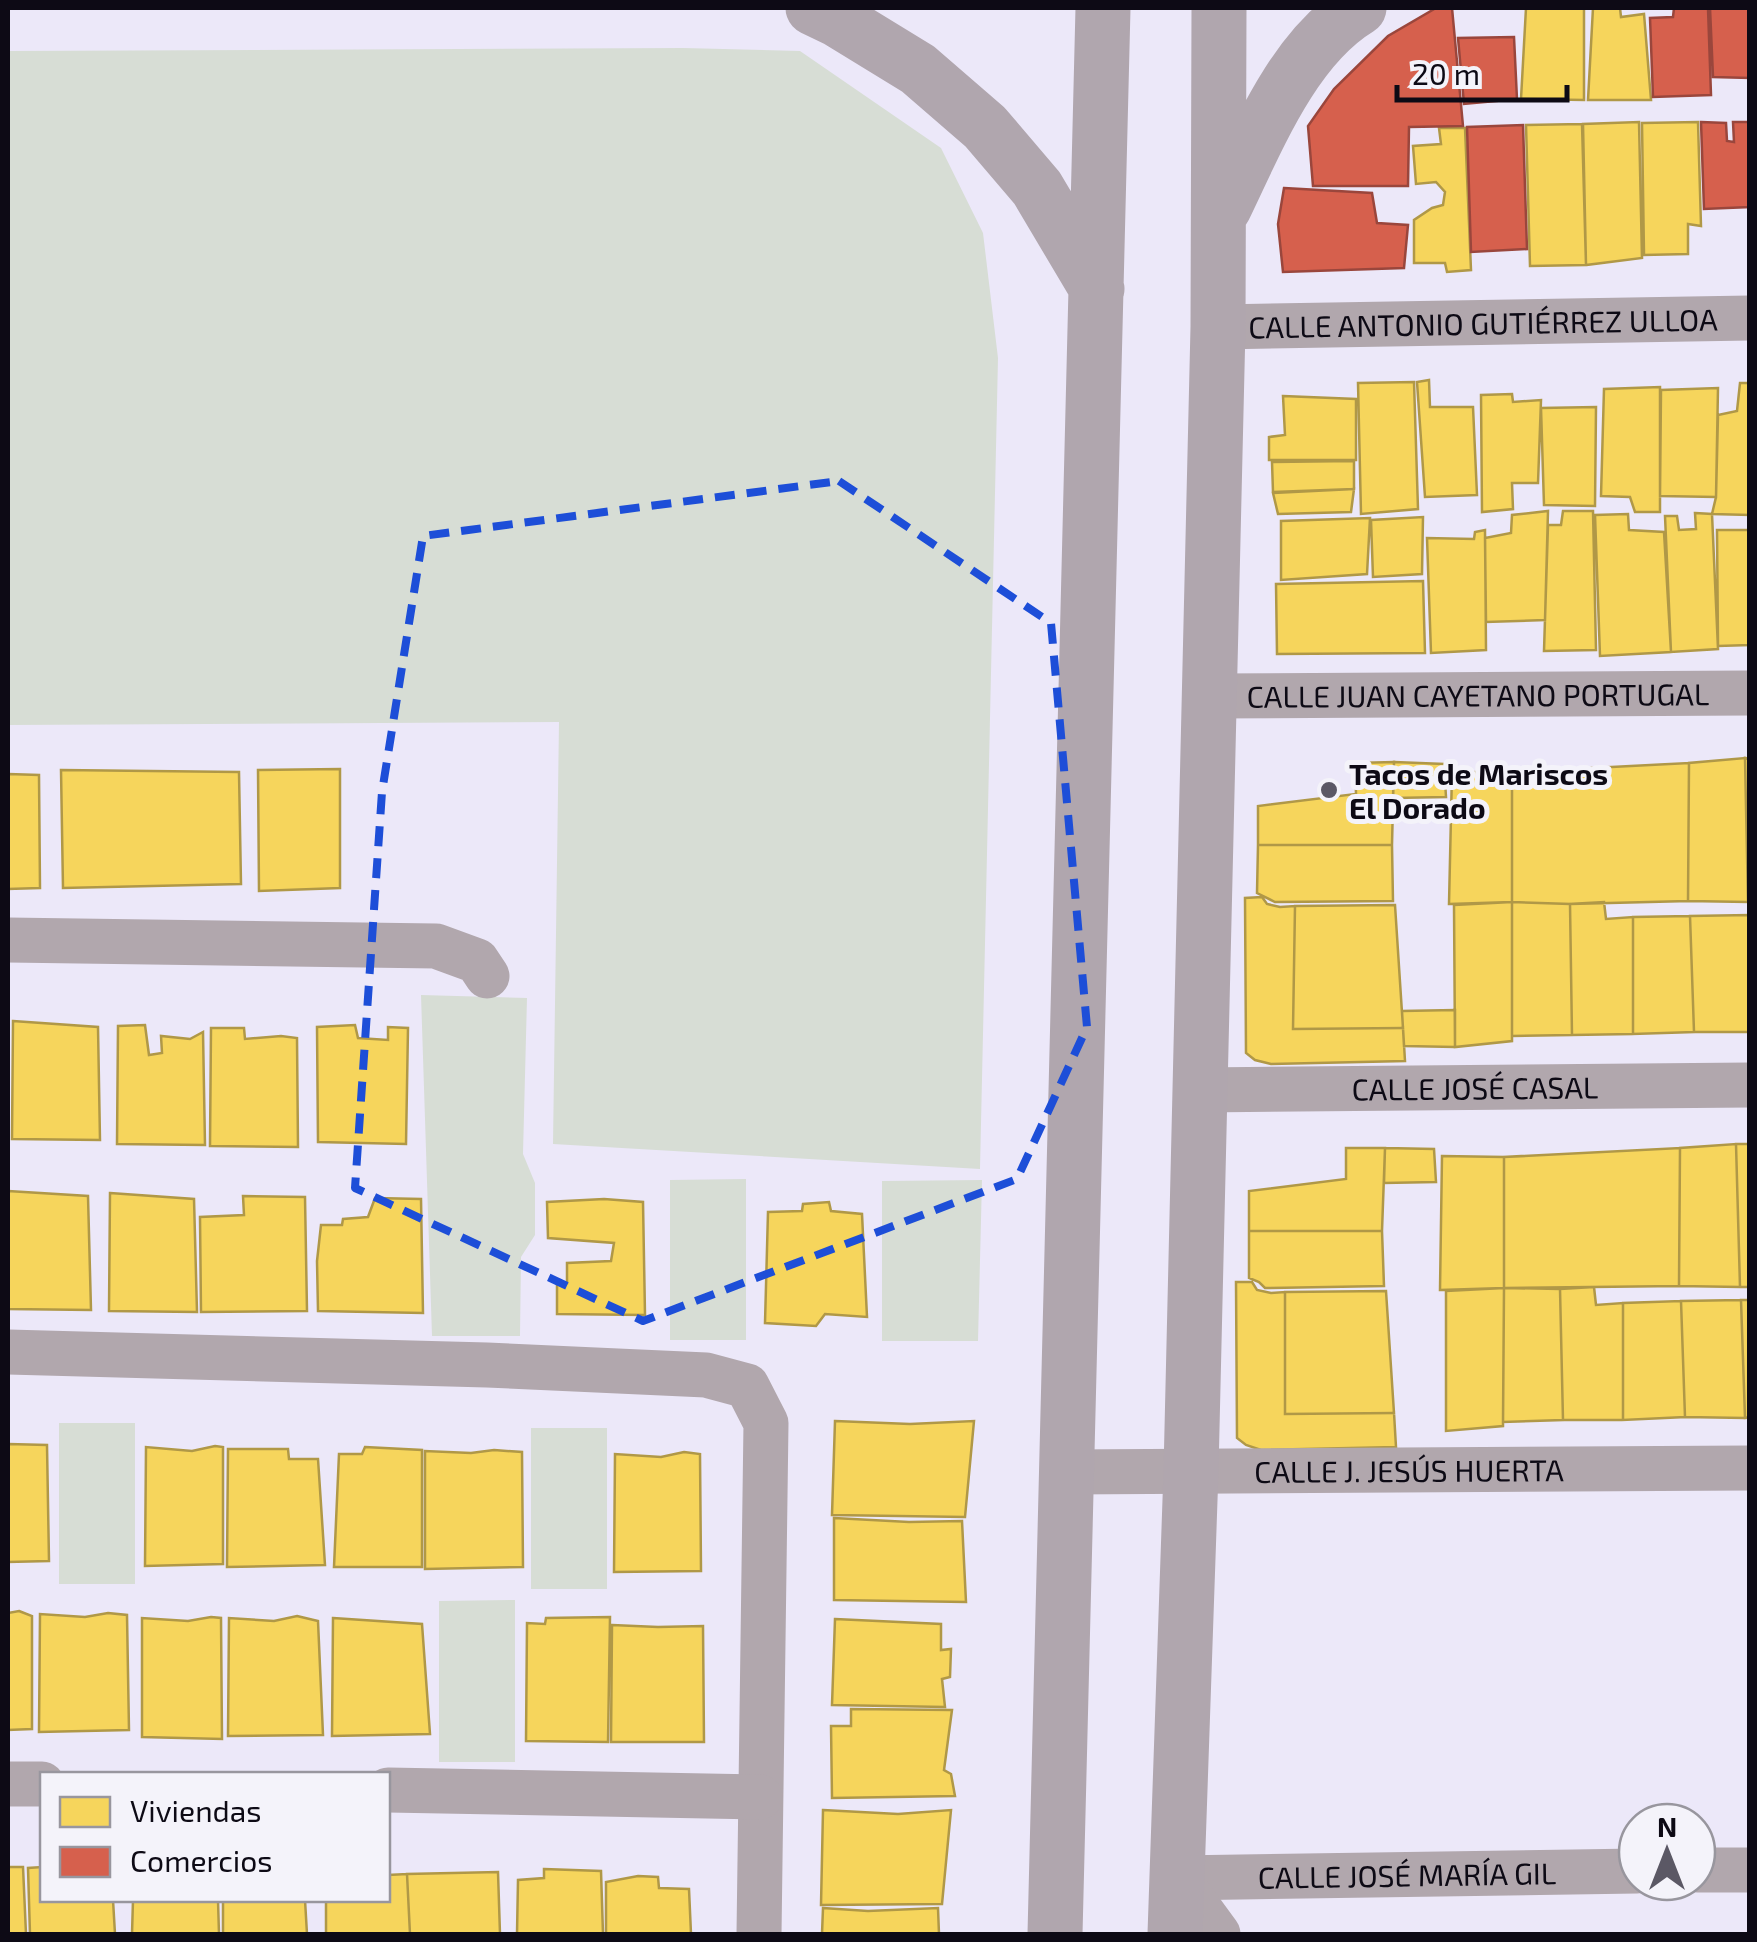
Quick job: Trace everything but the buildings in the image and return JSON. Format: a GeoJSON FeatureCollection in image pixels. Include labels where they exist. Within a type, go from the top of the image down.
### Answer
{"type":"FeatureCollection","features":[{"type":"Feature","properties":{"kind":"main road"},"geometry":{"type":"LineString","coordinates":[[813,8],[918,69],[984,127],[1037,188],[1097,289]]}},
{"type":"Feature","properties":{"kind":"main road"},"geometry":{"type":"LineString","coordinates":[[1055,1934],[1103,8]]}},
{"type":"Feature","properties":{"kind":"main road"},"geometry":{"type":"LineString","coordinates":[[1175,1934],[1191,1471],[1218,327],[1220,8]]}},
{"type":"Feature","properties":{"kind":"main road"},"geometry":{"type":"LineString","coordinates":[[1218,220],[1292,74],[1343,18],[1359,8]]}},
{"type":"Feature","properties":{"kind":"street","name":"CALLE ANTONIO GUTIÉRREZ ULLOA"},"geometry":{"type":"LineString","coordinates":[[1218,327],[1750,318]]}},
{"type":"Feature","properties":{"kind":"street","name":"CALLE JUAN CAYETANO PORTUGAL"},"geometry":{"type":"LineString","coordinates":[[1208,696],[1750,693]]}},
{"type":"Feature","properties":{"kind":"street"},"geometry":{"type":"LineString","coordinates":[[8,940],[436,946],[477,962],[488,976]]}},
{"type":"Feature","properties":{"kind":"street","name":"CALLE JOSÉ CASAL"},"geometry":{"type":"LineString","coordinates":[[1200,1090],[1750,1085]]}},
{"type":"Feature","properties":{"kind":"street"},"geometry":{"type":"LineString","coordinates":[[8,1352],[486,1364],[706,1375],[747,1386],[766,1422],[759,1934]]}},
{"type":"Feature","properties":{"kind":"street","name":"CALLE J. JESÚS HUERTA"},"geometry":{"type":"LineString","coordinates":[[1067,1472],[1750,1468]]}},
{"type":"Feature","properties":{"kind":"street"},"geometry":{"type":"LineString","coordinates":[[8,1784],[40,1784]]}},
{"type":"Feature","properties":{"kind":"street"},"geometry":{"type":"LineString","coordinates":[[390,1790],[760,1797]]}},
{"type":"Feature","properties":{"kind":"street"},"geometry":{"type":"LineString","coordinates":[[1717,1870],[1750,1870]]}},
{"type":"Feature","properties":{"kind":"street","name":"CALLE JOSÉ MARÍA GIL"},"geometry":{"type":"LineString","coordinates":[[1177,1878],[1617,1871]]}},
{"type":"Feature","properties":{"kind":"street"},"geometry":{"type":"LineString","coordinates":[[1177,1878],[1218,1934]]}},
{"type":"Feature","properties":{"kind":"highlighted area"},"geometry":{"type":"Polygon","coordinates":[[[839,481],[1051,623],[1087,1027],[1017,1179],[643,1321],[355,1188],[382,792],[423,536],[839,481]]]}},
{"type":"Feature","properties":{"kind":"shaded area"},"geometry":{"type":"Polygon","coordinates":[[[8,51],[800,51],[941,148],[983,233],[998,358],[980,1169],[553,1144],[559,722],[8,725],[8,51]]]}},
{"type":"Feature","properties":{"kind":"shaded area"},"geometry":{"type":"Polygon","coordinates":[[[421,995],[527,998],[523,1154],[535,1183],[535,1235],[521,1257],[520,1336],[432,1336],[421,995]]]}},
{"type":"Feature","properties":{"kind":"shaded area"},"geometry":{"type":"Polygon","coordinates":[[[746,1179],[746,1340],[670,1340],[670,1180],[746,1179]]]}},
{"type":"Feature","properties":{"kind":"shaded area"},"geometry":{"type":"Polygon","coordinates":[[[982,1180],[978,1341],[882,1341],[882,1181],[982,1180]]]}},
{"type":"Feature","properties":{"kind":"shaded area"},"geometry":{"type":"Polygon","coordinates":[[[59,1423],[135,1423],[135,1584],[59,1584],[59,1423]]]}},
{"type":"Feature","properties":{"kind":"shaded area"},"geometry":{"type":"Polygon","coordinates":[[[531,1428],[607,1428],[607,1589],[531,1589],[531,1428]]]}},
{"type":"Feature","properties":{"kind":"shaded area"},"geometry":{"type":"Polygon","coordinates":[[[515,1600],[515,1762],[439,1762],[439,1601],[515,1600]]]}},
{"type":"Feature","properties":{"kind":"place","name":"Tacos de Mariscos El Dorado"},"geometry":{"type":"Point","coordinates":[1329,790]}}]}
